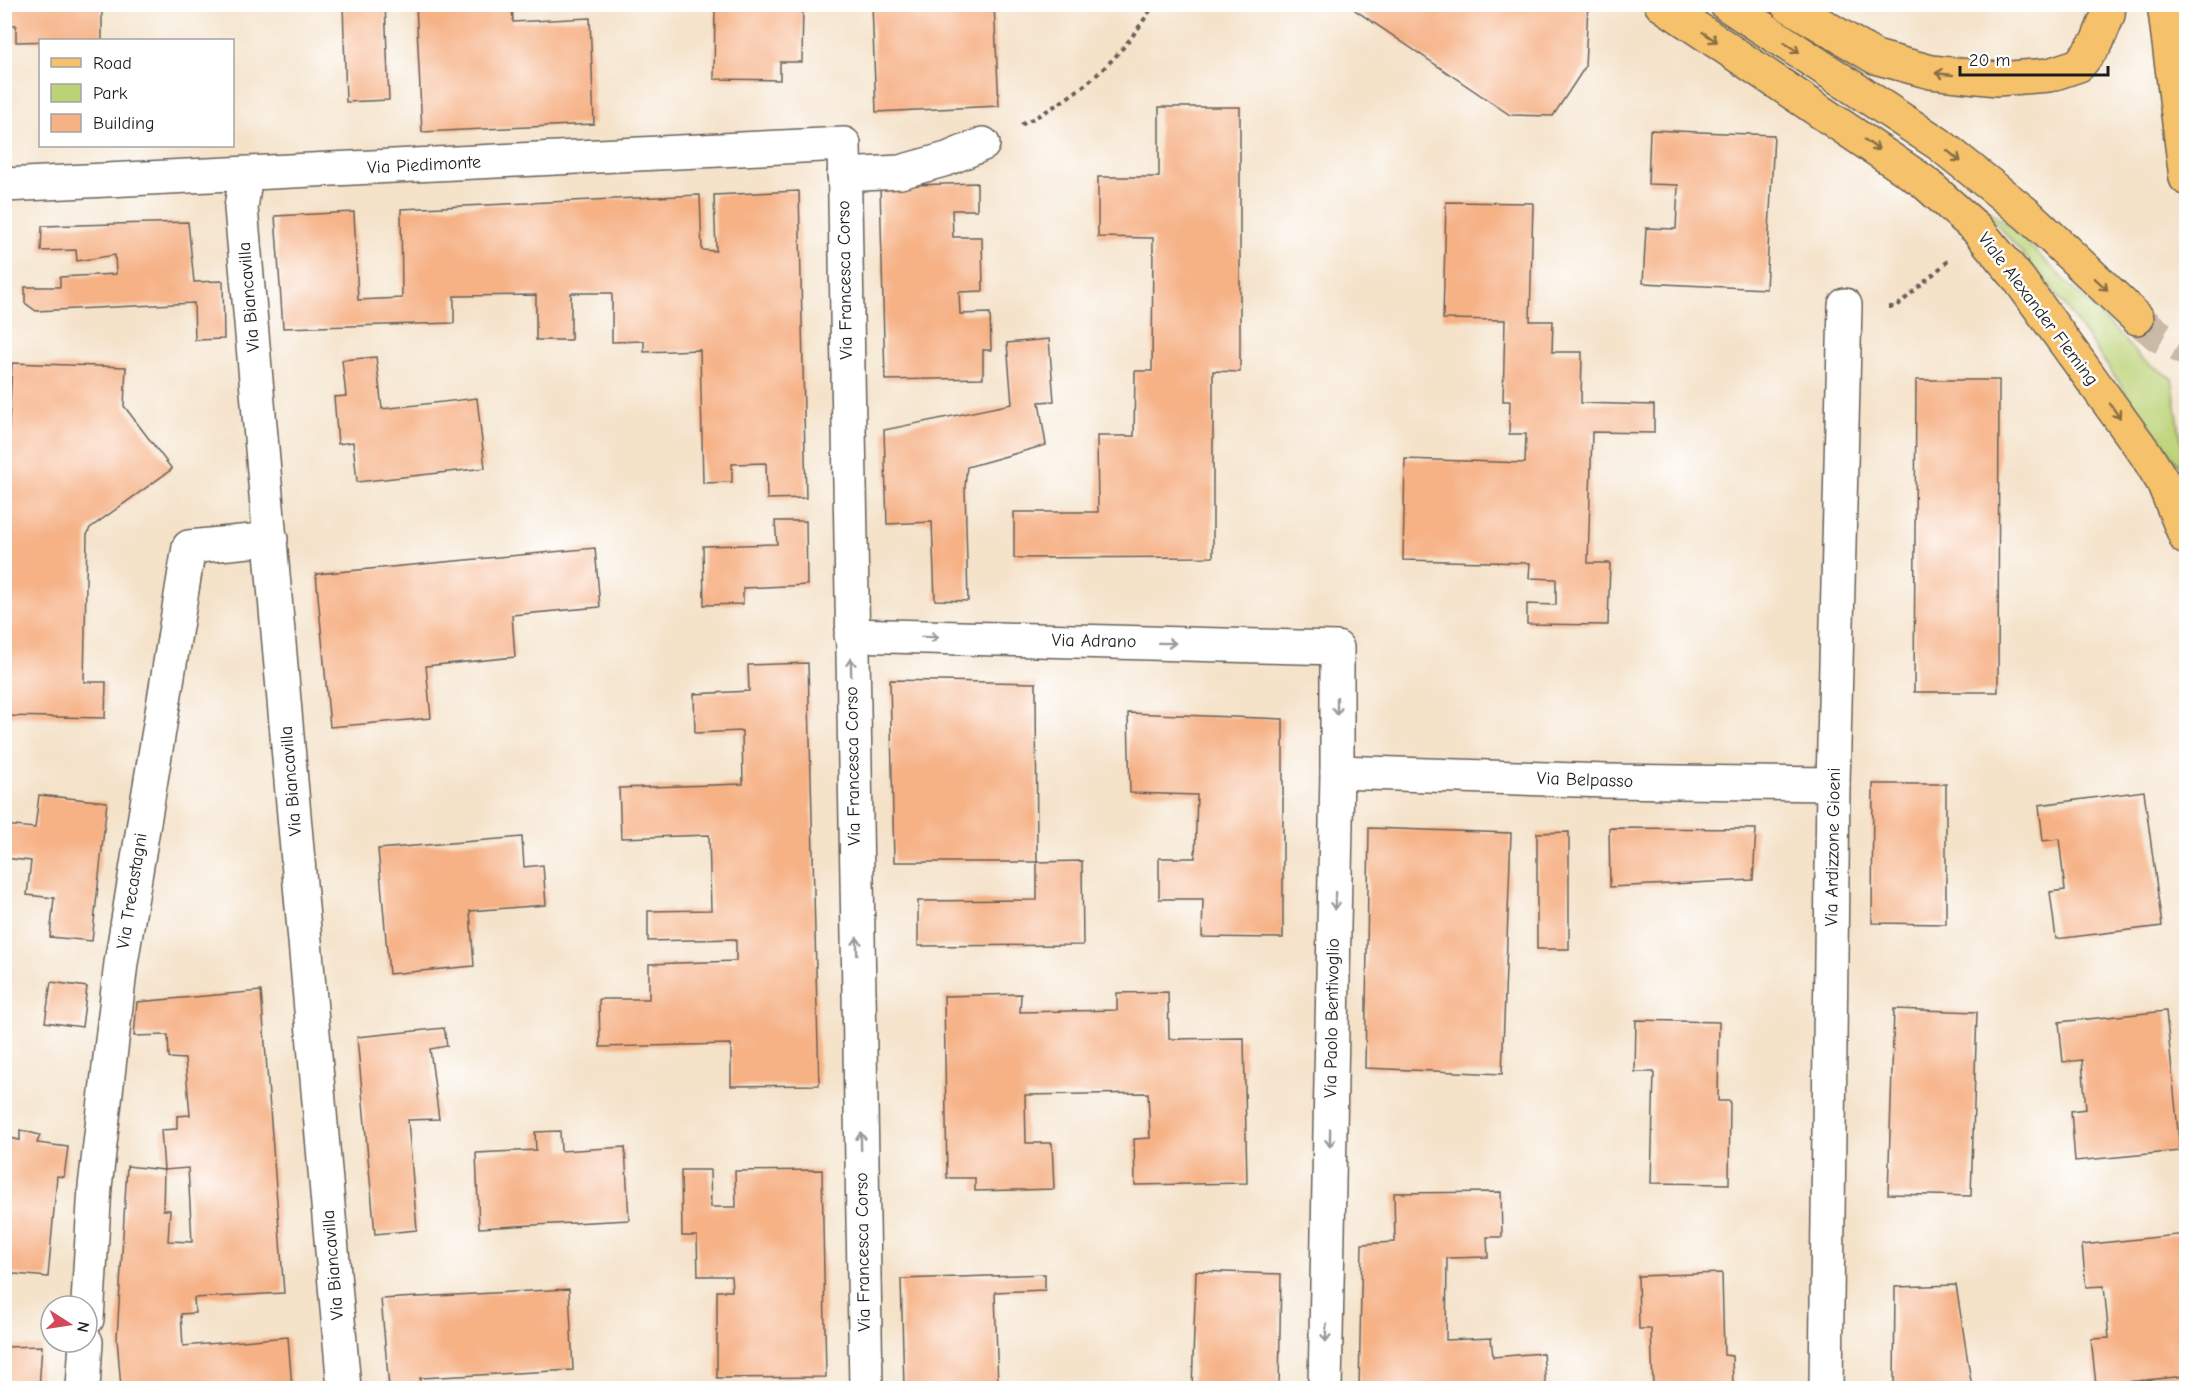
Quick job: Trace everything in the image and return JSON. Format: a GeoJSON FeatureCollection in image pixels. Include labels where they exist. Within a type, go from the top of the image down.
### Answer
{"type":"FeatureCollection","features":[{"type":"Feature","properties":{"kind":"main road","name":"Viale Alexander Fleming"},"geometry":{"type":"LineString","coordinates":[[1661,4],[1923,181],[1976,228],[2018,278],[2145,453],[2163,482],[2187,538]]}},
{"type":"Feature","properties":{"kind":"main road"},"geometry":{"type":"LineString","coordinates":[[1725,4],[1939,144],[2028,215],[2137,318]]}},
{"type":"Feature","properties":{"kind":"main road"},"geometry":{"type":"LineString","coordinates":[[1787,4],[1875,57],[1931,72],[1997,79],[2049,75],[2079,65],[2097,42],[2108,15],[2109,4]]}},
{"type":"Feature","properties":{"kind":"main road"},"geometry":{"type":"LineString","coordinates":[[2164,4],[2187,178]]}},
{"type":"Feature","properties":{"kind":"street","name":"Via Piedimonte"},"geometry":{"type":"LineString","coordinates":[[4,185],[246,174],[844,160],[900,172],[947,159],[983,144]]}},
{"type":"Feature","properties":{"kind":"street","name":"Via Francesca Corso"},"geometry":{"type":"LineString","coordinates":[[844,160],[866,1389]]}},
{"type":"Feature","properties":{"kind":"street","name":"Via Biancavilla"},"geometry":{"type":"LineString","coordinates":[[246,174],[241,208],[344,1389]]}},
{"type":"Feature","properties":{"kind":"street","name":"Via Ardizzone Gioeni"},"geometry":{"type":"LineString","coordinates":[[1826,1389],[1833,784],[1845,305]]}},
{"type":"Feature","properties":{"kind":"street","name":"Via Trecastagni"},"geometry":{"type":"LineString","coordinates":[[89,1294],[95,1187],[121,963],[189,547],[271,538]]}},
{"type":"Feature","properties":{"kind":"street","name":"Via Adrano"},"geometry":{"type":"LineString","coordinates":[[851,635],[1337,648]]}},
{"type":"Feature","properties":{"kind":"street","name":"Via Paolo Bentivoglio"},"geometry":{"type":"LineString","coordinates":[[1325,1389],[1337,772],[1337,648]]}},
{"type":"Feature","properties":{"kind":"street","name":"Via Belpasso"},"geometry":{"type":"LineString","coordinates":[[1337,772],[1607,781],[1833,784]]}},
{"type":"Feature","properties":{"kind":"street"},"geometry":{"type":"LineString","coordinates":[[83,1389],[85,1354]]}},
{"type":"Feature","properties":{"kind":"path"},"geometry":{"type":"LineString","coordinates":[[983,144],[1052,109],[1086,86],[1112,62],[1140,27],[1154,4]]}},
{"type":"Feature","properties":{"kind":"path"},"geometry":{"type":"LineString","coordinates":[[1896,307],[1949,260]]}},
{"type":"Feature","properties":{"kind":"green space"},"geometry":{"type":"Polygon","coordinates":[[[1975,199],[2012,228],[2118,333],[2141,359],[2172,378],[2186,476],[2049,284],[1975,199]]]}},
{"type":"Feature","properties":{"kind":"building"},"geometry":{"type":"Polygon","coordinates":[[[5,4],[102,4],[102,39],[39,39],[39,41],[16,42],[16,25],[5,25],[5,4]]]}},
{"type":"Feature","properties":{"kind":"building"},"geometry":{"type":"Polygon","coordinates":[[[343,4],[385,4],[389,100],[346,102],[343,4]]]}},
{"type":"Feature","properties":{"kind":"building"},"geometry":{"type":"Polygon","coordinates":[[[416,4],[512,4],[513,22],[590,18],[594,124],[422,132],[416,4]]]}},
{"type":"Feature","properties":{"kind":"building"},"geometry":{"type":"Polygon","coordinates":[[[749,4],[803,4],[802,62],[780,62],[780,80],[714,79],[715,7],[749,7],[749,4]]]}},
{"type":"Feature","properties":{"kind":"building"},"geometry":{"type":"Polygon","coordinates":[[[872,4],[994,4],[999,106],[876,112],[872,4]]]}},
{"type":"Feature","properties":{"kind":"building"},"geometry":{"type":"Polygon","coordinates":[[[1355,4],[1588,4],[1585,67],[1553,116],[1510,115],[1355,10],[1355,4]]]}},
{"type":"Feature","properties":{"kind":"building"},"geometry":{"type":"Polygon","coordinates":[[[1159,107],[1240,107],[1240,372],[1213,371],[1213,557],[1014,558],[1014,512],[1098,512],[1097,436],[1134,436],[1135,371],[1152,371],[1153,238],[1098,237],[1098,177],[1159,177],[1159,107]]]}},
{"type":"Feature","properties":{"kind":"building"},"geometry":{"type":"Polygon","coordinates":[[[1650,130],[1774,135],[1766,289],[1643,283],[1646,228],[1676,229],[1678,185],[1648,184],[1650,130]]]}},
{"type":"Feature","properties":{"kind":"building"},"geometry":{"type":"Polygon","coordinates":[[[977,183],[977,210],[952,210],[953,237],[982,237],[983,291],[959,292],[960,314],[990,313],[991,350],[983,350],[983,378],[885,380],[880,186],[977,183]]]}},
{"type":"Feature","properties":{"kind":"building"},"geometry":{"type":"Polygon","coordinates":[[[799,191],[806,498],[767,499],[766,463],[732,464],[732,482],[703,483],[700,350],[644,352],[644,341],[612,342],[612,293],[571,293],[571,340],[536,340],[536,295],[454,296],[454,323],[283,328],[275,216],[354,212],[358,300],[402,298],[401,209],[700,195],[702,250],[716,251],[714,195],[799,191]]]}},
{"type":"Feature","properties":{"kind":"building"},"geometry":{"type":"Polygon","coordinates":[[[1446,202],[1533,203],[1530,321],[1553,321],[1552,352],[1582,352],[1581,403],[1654,405],[1654,433],[1592,432],[1588,563],[1610,563],[1608,625],[1527,624],[1527,604],[1556,605],[1556,579],[1529,578],[1530,563],[1403,560],[1405,459],[1525,463],[1526,434],[1509,434],[1510,401],[1503,401],[1505,320],[1443,319],[1446,202]]]}},
{"type":"Feature","properties":{"kind":"building"},"geometry":{"type":"Polygon","coordinates":[[[188,222],[194,282],[223,281],[224,339],[195,340],[194,303],[36,311],[25,303],[25,287],[60,287],[60,277],[116,274],[115,255],[77,261],[76,250],[41,251],[42,226],[188,222]]]}},
{"type":"Feature","properties":{"kind":"building"},"geometry":{"type":"Polygon","coordinates":[[[1049,339],[1054,401],[1039,402],[1046,445],[967,467],[965,487],[968,601],[935,600],[932,522],[887,524],[884,430],[1012,404],[1007,343],[1049,339]]]}},
{"type":"Feature","properties":{"kind":"building"},"geometry":{"type":"Polygon","coordinates":[[[376,357],[382,409],[477,398],[485,468],[357,482],[353,442],[338,444],[334,397],[346,396],[342,360],[376,357]]]}},
{"type":"Feature","properties":{"kind":"building"},"geometry":{"type":"Polygon","coordinates":[[[12,363],[126,367],[124,406],[172,469],[90,528],[87,535],[84,682],[106,682],[105,718],[4,716],[4,528],[12,363]]]}},
{"type":"Feature","properties":{"kind":"building"},"geometry":{"type":"Polygon","coordinates":[[[1916,380],[1999,380],[1998,692],[1914,692],[1916,380]]]}},
{"type":"Feature","properties":{"kind":"building"},"geometry":{"type":"Polygon","coordinates":[[[775,521],[806,521],[807,585],[743,588],[743,604],[704,605],[703,546],[777,544],[775,521]]]}},
{"type":"Feature","properties":{"kind":"building"},"geometry":{"type":"Polygon","coordinates":[[[595,548],[600,607],[512,615],[515,657],[426,666],[431,718],[330,727],[316,574],[595,548]]]}},
{"type":"Feature","properties":{"kind":"building"},"geometry":{"type":"Polygon","coordinates":[[[808,663],[819,1085],[731,1086],[731,1044],[600,1047],[599,999],[649,999],[649,964],[736,961],[736,939],[648,941],[648,911],[711,910],[709,835],[621,838],[619,788],[743,784],[742,731],[695,733],[694,694],[749,691],[748,665],[808,663]]]}},
{"type":"Feature","properties":{"kind":"building"},"geometry":{"type":"Polygon","coordinates":[[[890,680],[1036,683],[1037,862],[894,862],[890,680]]]}},
{"type":"Feature","properties":{"kind":"building"},"geometry":{"type":"Polygon","coordinates":[[[1128,713],[1283,719],[1283,938],[1202,937],[1203,899],[1159,899],[1159,858],[1195,858],[1197,795],[1130,793],[1128,713]]]}},
{"type":"Feature","properties":{"kind":"building"},"geometry":{"type":"Polygon","coordinates":[[[1873,784],[1946,784],[1946,924],[1872,923],[1873,784]]]}},
{"type":"Feature","properties":{"kind":"building"},"geometry":{"type":"Polygon","coordinates":[[[2144,791],[2162,926],[2056,939],[2050,892],[2065,890],[2059,839],[2043,841],[2039,805],[2144,791]]]}},
{"type":"Feature","properties":{"kind":"building"},"geometry":{"type":"Polygon","coordinates":[[[39,795],[107,802],[92,941],[50,937],[54,898],[27,895],[31,861],[4,858],[4,825],[35,828],[39,795]]]}},
{"type":"Feature","properties":{"kind":"building"},"geometry":{"type":"Polygon","coordinates":[[[1369,828],[1511,833],[1502,1074],[1365,1068],[1369,828]]]}},
{"type":"Feature","properties":{"kind":"building"},"geometry":{"type":"Polygon","coordinates":[[[1609,828],[1756,829],[1753,880],[1610,887],[1609,828]]]}},
{"type":"Feature","properties":{"kind":"building"},"geometry":{"type":"Polygon","coordinates":[[[1569,832],[1569,949],[1537,949],[1537,833],[1569,832]]]}},
{"type":"Feature","properties":{"kind":"building"},"geometry":{"type":"Polygon","coordinates":[[[522,837],[524,867],[543,865],[546,905],[470,911],[474,966],[389,974],[378,849],[522,837]]]}},
{"type":"Feature","properties":{"kind":"building"},"geometry":{"type":"Polygon","coordinates":[[[1082,861],[1083,945],[918,946],[918,901],[1037,900],[1037,862],[1082,861]]]}},
{"type":"Feature","properties":{"kind":"building"},"geometry":{"type":"Polygon","coordinates":[[[51,982],[87,987],[82,1027],[45,1022],[51,982]]]}},
{"type":"Feature","properties":{"kind":"building"},"geometry":{"type":"Polygon","coordinates":[[[261,991],[284,1293],[194,1298],[195,1313],[181,1314],[183,1346],[288,1337],[292,1388],[121,1388],[117,1338],[127,1166],[164,1170],[161,1130],[177,1129],[177,1116],[190,1115],[185,1059],[169,1058],[168,1035],[134,1036],[137,1002],[261,991]],[[188,1168],[164,1170],[163,1210],[170,1210],[168,1241],[192,1242],[188,1168]]]}},
{"type":"Feature","properties":{"kind":"building"},"geometry":{"type":"Polygon","coordinates":[[[1168,992],[1169,1039],[1244,1038],[1247,1183],[1135,1185],[1134,1139],[1150,1138],[1148,1093],[1025,1095],[1026,1143],[1052,1143],[1054,1189],[975,1191],[975,1178],[947,1178],[944,996],[1021,994],[1020,1012],[1117,1010],[1117,993],[1168,992]]]}},
{"type":"Feature","properties":{"kind":"building"},"geometry":{"type":"Polygon","coordinates":[[[1894,1009],[1977,1012],[1971,1196],[1888,1194],[1894,1009]]]}},
{"type":"Feature","properties":{"kind":"building"},"geometry":{"type":"Polygon","coordinates":[[[2166,1011],[2180,1151],[2075,1161],[2071,1111],[2086,1109],[2082,1060],[2063,1062],[2059,1022],[2166,1011]]]}},
{"type":"Feature","properties":{"kind":"building"},"geometry":{"type":"Polygon","coordinates":[[[1636,1020],[1719,1022],[1718,1101],[1730,1101],[1729,1184],[1651,1183],[1654,1072],[1635,1072],[1636,1020]]]}},
{"type":"Feature","properties":{"kind":"building"},"geometry":{"type":"Polygon","coordinates":[[[444,1028],[447,1046],[430,1049],[439,1119],[408,1120],[417,1230],[375,1234],[357,1037],[444,1028]]]}},
{"type":"Feature","properties":{"kind":"building"},"geometry":{"type":"Polygon","coordinates":[[[20,1130],[40,1135],[37,1143],[68,1147],[64,1177],[57,1176],[48,1277],[4,1273],[4,1137],[20,1140],[20,1130]]]}},
{"type":"Feature","properties":{"kind":"building"},"geometry":{"type":"Polygon","coordinates":[[[560,1131],[561,1151],[625,1147],[629,1220],[479,1228],[476,1153],[536,1150],[535,1132],[560,1131]]]}},
{"type":"Feature","properties":{"kind":"building"},"geometry":{"type":"Polygon","coordinates":[[[681,1170],[710,1170],[711,1207],[736,1207],[735,1171],[822,1170],[826,1377],[717,1378],[717,1291],[732,1291],[731,1276],[698,1276],[697,1236],[682,1236],[681,1170]]]}},
{"type":"Feature","properties":{"kind":"building"},"geometry":{"type":"Polygon","coordinates":[[[1501,1192],[1502,1237],[1487,1237],[1488,1257],[1447,1258],[1446,1340],[1491,1338],[1493,1357],[1543,1353],[1546,1388],[1359,1388],[1362,1244],[1395,1242],[1394,1193],[1501,1192]]]}},
{"type":"Feature","properties":{"kind":"building"},"geometry":{"type":"Polygon","coordinates":[[[2186,1234],[2186,1376],[2096,1385],[2091,1339],[2109,1338],[2104,1286],[2086,1287],[2082,1245],[2186,1234]]]}},
{"type":"Feature","properties":{"kind":"building"},"geometry":{"type":"Polygon","coordinates":[[[1196,1271],[1281,1274],[1279,1388],[1192,1388],[1196,1271]]]}},
{"type":"Feature","properties":{"kind":"building"},"geometry":{"type":"Polygon","coordinates":[[[1722,1273],[1724,1355],[1732,1356],[1733,1388],[1653,1388],[1651,1329],[1639,1329],[1638,1276],[1722,1273]]]}},
{"type":"Feature","properties":{"kind":"building"},"geometry":{"type":"Polygon","coordinates":[[[1045,1274],[1045,1290],[995,1292],[998,1388],[904,1388],[901,1279],[1045,1274]]]}},
{"type":"Feature","properties":{"kind":"building"},"geometry":{"type":"Polygon","coordinates":[[[1956,1285],[1972,1388],[1894,1388],[1895,1287],[1956,1285]]]}},
{"type":"Feature","properties":{"kind":"building"},"geometry":{"type":"Polygon","coordinates":[[[569,1289],[573,1370],[420,1378],[420,1388],[389,1388],[381,1299],[569,1289]]]}},
{"type":"Feature","properties":{"kind":"building"},"geometry":{"type":"Polygon","coordinates":[[[39,1346],[39,1354],[41,1354],[39,1388],[4,1388],[4,1347],[39,1346]]]}},
{"type":"Feature","properties":{"kind":"tunnel"},"geometry":{"type":"LineString","coordinates":[[2137,318],[2159,336],[2186,350]]}}]}
